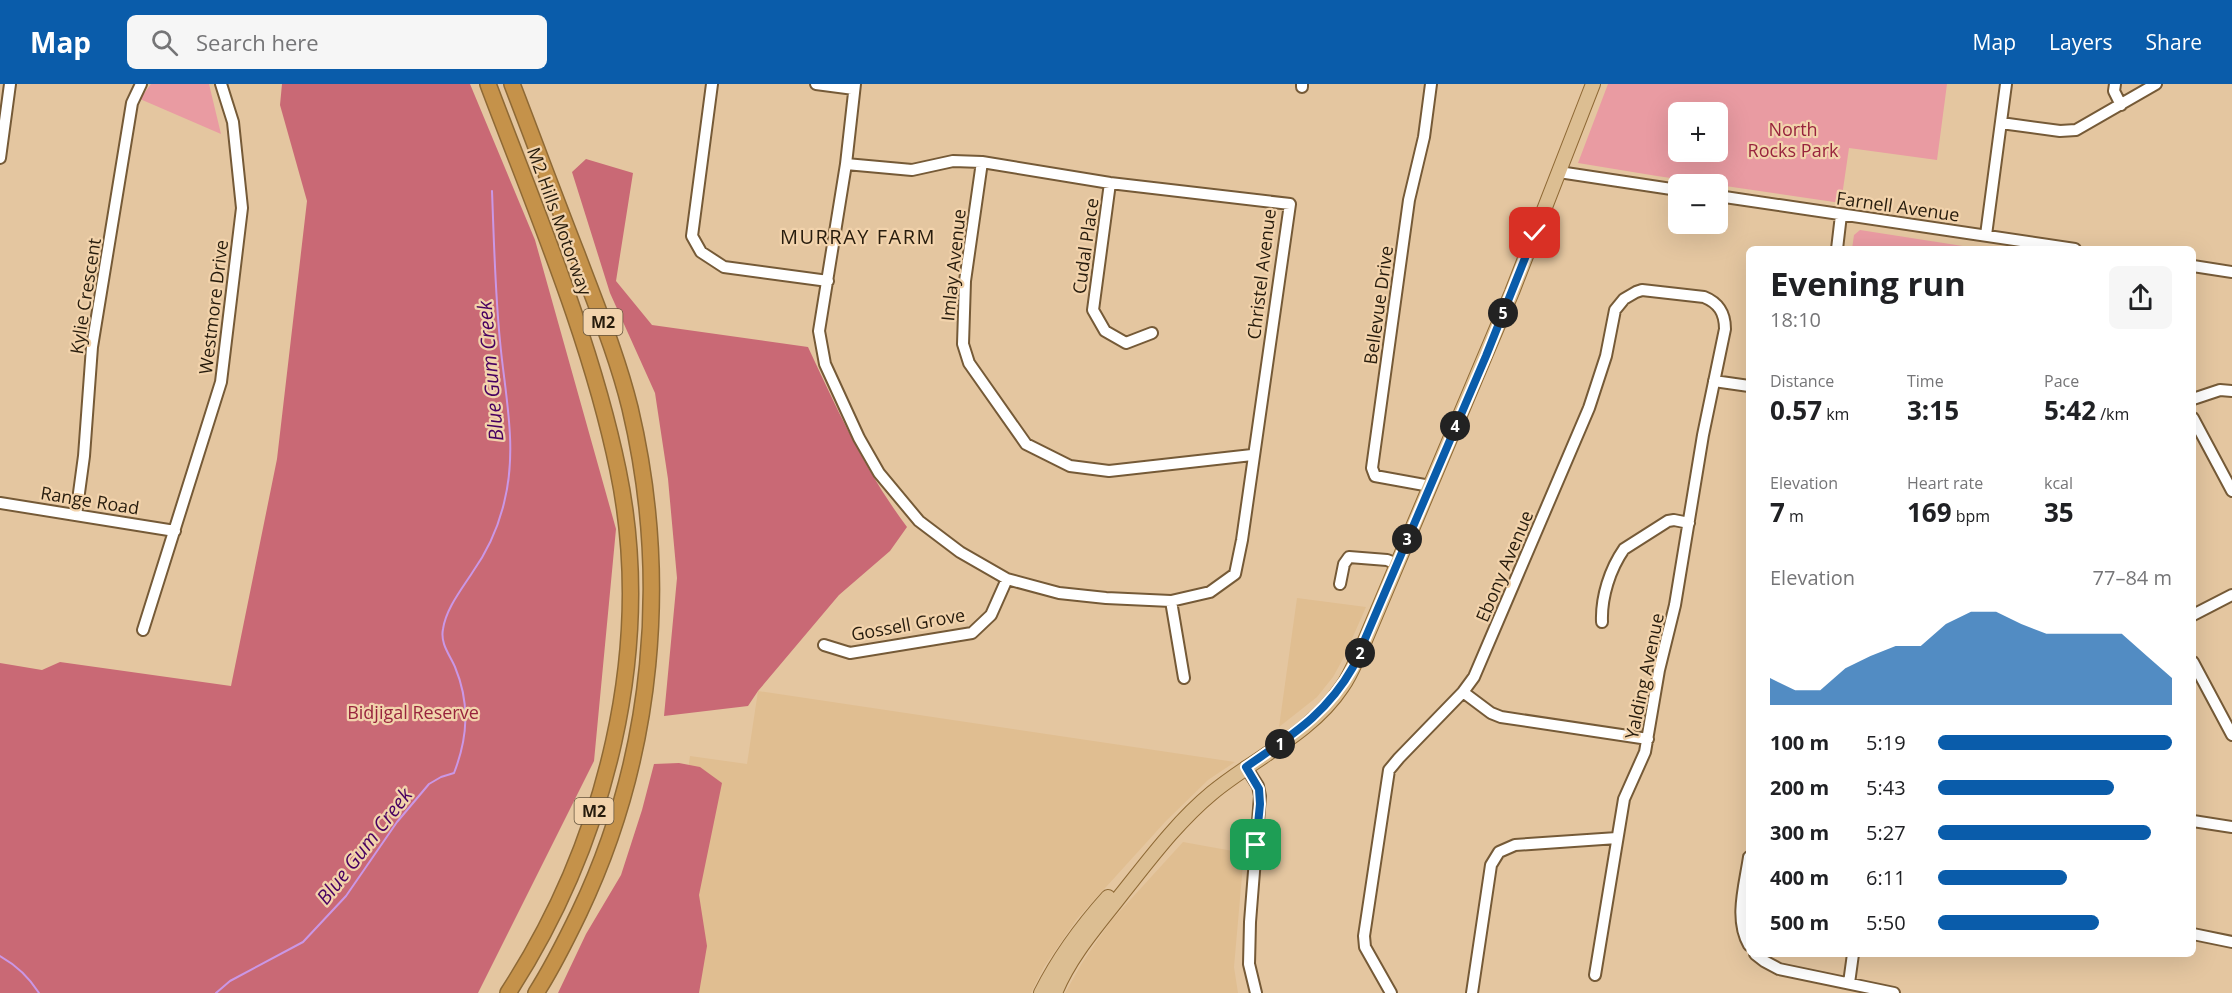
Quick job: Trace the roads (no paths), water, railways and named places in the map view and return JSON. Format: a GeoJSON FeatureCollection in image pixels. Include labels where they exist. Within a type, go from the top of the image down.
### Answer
{"type":"FeatureCollection","features":[{"type":"Feature","properties":{"kind":"highway","name":"M2 Hills Motorway"},"geometry":{"type":"LineString","coordinates":[[488,84],[564,285],[604,415],[618,471],[629,562],[626,669],[607,770],[573,871],[547,927],[508,993]]}},
{"type":"Feature","properties":{"kind":"highway","name":"M2 Hills Motorway"},"geometry":{"type":"LineString","coordinates":[[512,84],[618,368],[639,451],[650,529],[651,612],[647,678],[643,708],[624,795],[589,892],[564,945],[536,993]]}},
{"type":"Feature","properties":{"kind":"main road"},"geometry":{"type":"LineString","coordinates":[[1055,993],[1094,928],[1138,871],[1201,802],[1246,767],[1300,730],[1331,701],[1342,687],[1361,650],[1508,302],[1593,84]]}},
{"type":"Feature","properties":{"kind":"main road"},"geometry":{"type":"LineString","coordinates":[[1041,993],[1061,957],[1085,922],[1116,889],[1138,871]]}},
{"type":"Feature","properties":{"kind":"street"},"geometry":{"type":"LineString","coordinates":[[0,158],[10,84]]}},
{"type":"Feature","properties":{"kind":"street","name":"Kylie Crescent"},"geometry":{"type":"LineString","coordinates":[[76,515],[84,456],[92,347],[132,103],[141,84]]}},
{"type":"Feature","properties":{"kind":"street","name":"Westmore Drive"},"geometry":{"type":"LineString","coordinates":[[143,630],[221,382],[242,208],[233,122],[221,84]]}},
{"type":"Feature","properties":{"kind":"street"},"geometry":{"type":"LineString","coordinates":[[712,84],[692,236],[696,244],[701,252],[724,267],[828,281]]}},
{"type":"Feature","properties":{"kind":"street"},"geometry":{"type":"LineString","coordinates":[[816,84],[854,87]]}},
{"type":"Feature","properties":{"kind":"street","name":"Bellevue Drive"},"geometry":{"type":"LineString","coordinates":[[1430,486],[1375,476],[1372,468],[1409,200],[1424,137],[1431,84]]}},
{"type":"Feature","properties":{"kind":"street"},"geometry":{"type":"LineString","coordinates":[[1986,235],[2006,84]]}},
{"type":"Feature","properties":{"kind":"street"},"geometry":{"type":"LineString","coordinates":[[2115,84],[2114,91],[2121,105]]}},
{"type":"Feature","properties":{"kind":"street"},"geometry":{"type":"LineString","coordinates":[[2001,123],[2060,131],[2076,130],[2156,84]]}},
{"type":"Feature","properties":{"kind":"street","name":"Christel Avenue"},"geometry":{"type":"LineString","coordinates":[[846,164],[912,170],[953,161],[982,162],[1110,183],[1290,204],[1252,455],[1242,540],[1235,574],[1210,592],[1171,600],[1106,598],[1059,593],[1007,579],[960,552],[919,521],[879,473],[859,438],[825,364],[819,331],[846,164],[854,87]]}},
{"type":"Feature","properties":{"kind":"street","name":"Imlay Avenue"},"geometry":{"type":"LineString","coordinates":[[982,162],[965,281],[963,345],[969,363],[1026,444],[1070,466],[1109,471],[1252,455]]}},
{"type":"Feature","properties":{"kind":"street"},"geometry":{"type":"LineString","coordinates":[[1559,172],[1668,188]]}},
{"type":"Feature","properties":{"kind":"street","name":"Cudal Place"},"geometry":{"type":"LineString","coordinates":[[1110,183],[1093,310],[1105,331],[1126,343],[1152,333]]}},
{"type":"Feature","properties":{"kind":"street","name":"Farnell Avenue"},"geometry":{"type":"LineString","coordinates":[[1728,198],[2056,246]]}},
{"type":"Feature","properties":{"kind":"street"},"geometry":{"type":"LineString","coordinates":[[1837,246],[1841,215]]}},
{"type":"Feature","properties":{"kind":"street"},"geometry":{"type":"LineString","coordinates":[[2196,266],[2232,272]]}},
{"type":"Feature","properties":{"kind":"street","name":"Ebony Avenue"},"geometry":{"type":"LineString","coordinates":[[1391,993],[1365,947],[1364,936],[1389,770],[1474,678],[1589,408],[1606,356],[1615,310],[1624,298],[1647,290],[1704,297],[1716,303],[1723,314],[1725,330],[1714,381]]}},
{"type":"Feature","properties":{"kind":"street"},"geometry":{"type":"LineString","coordinates":[[1714,381],[1746,386]]}},
{"type":"Feature","properties":{"kind":"street","name":"Yalding Avenue"},"geometry":{"type":"LineString","coordinates":[[1595,975],[1626,791],[1645,752],[1659,670],[1676,605],[1714,381]]}},
{"type":"Feature","properties":{"kind":"street"},"geometry":{"type":"LineString","coordinates":[[2196,398],[2220,390],[2232,391]]}},
{"type":"Feature","properties":{"kind":"street"},"geometry":{"type":"LineString","coordinates":[[2196,424],[2232,491]]}},
{"type":"Feature","properties":{"kind":"street","name":"Range Road"},"geometry":{"type":"LineString","coordinates":[[0,503],[175,531]]}},
{"type":"Feature","properties":{"kind":"street"},"geometry":{"type":"LineString","coordinates":[[1602,622],[1602,599],[1624,549],[1668,521],[1689,523]]}},
{"type":"Feature","properties":{"kind":"street"},"geometry":{"type":"LineString","coordinates":[[1340,585],[1344,564],[1349,556],[1387,560],[1397,564]]}},
{"type":"Feature","properties":{"kind":"street","name":"Gossell Grove"},"geometry":{"type":"LineString","coordinates":[[824,645],[850,653],[972,633],[991,615],[1007,579]]}},
{"type":"Feature","properties":{"kind":"street"},"geometry":{"type":"LineString","coordinates":[[2196,613],[2232,595]]}},
{"type":"Feature","properties":{"kind":"street"},"geometry":{"type":"LineString","coordinates":[[1171,600],[1184,678]]}},
{"type":"Feature","properties":{"kind":"street"},"geometry":{"type":"LineString","coordinates":[[2198,681],[2232,735]]}},
{"type":"Feature","properties":{"kind":"street"},"geometry":{"type":"LineString","coordinates":[[1463,692],[1491,713],[1501,717],[1648,739]]}},
{"type":"Feature","properties":{"kind":"street"},"geometry":{"type":"LineString","coordinates":[[1246,767],[1258,786],[1260,796],[1249,964],[1256,993]]}},
{"type":"Feature","properties":{"kind":"street"},"geometry":{"type":"LineString","coordinates":[[2196,821],[2232,827]]}},
{"type":"Feature","properties":{"kind":"street"},"geometry":{"type":"LineString","coordinates":[[1472,993],[1493,851],[1515,845],[1617,838]]}},
{"type":"Feature","properties":{"kind":"street"},"geometry":{"type":"LineString","coordinates":[[1746,877],[1741,911],[1746,937]]}},
{"type":"Feature","properties":{"kind":"street"},"geometry":{"type":"LineString","coordinates":[[2196,935],[2232,942]]}},
{"type":"Feature","properties":{"kind":"street"},"geometry":{"type":"LineString","coordinates":[[1759,957],[1779,969],[1894,993]]}},
{"type":"Feature","properties":{"kind":"street"},"geometry":{"type":"LineString","coordinates":[[1849,983],[1853,957]]}},
{"type":"Feature","properties":{"kind":"waterway","name":"Blue Gum Creek"},"geometry":{"type":"LineString","coordinates":[[216,993],[230,981],[303,942],[346,896],[397,822],[429,784],[454,773],[459,760],[464,733],[465,707],[460,680],[442,634],[451,607],[495,531],[504,503],[510,462],[509,422],[497,304],[492,191]]}},
{"type":"Feature","properties":{"kind":"waterway"},"geometry":{"type":"LineString","coordinates":[[0,956],[22,972],[39,993]]}},
{"type":"Feature","properties":{"kind":"district","name":"MURRAY FARM"},"geometry":{"type":"Point","coordinates":[858,236]}},
{"type":"Feature","properties":{"kind":"park label","name":"North Rocks Park"},"geometry":{"type":"Point","coordinates":[1793,139]}},
{"type":"Feature","properties":{"kind":"park label","name":"Bidjigal Reserve"},"geometry":{"type":"Point","coordinates":[413,712]}}]}
